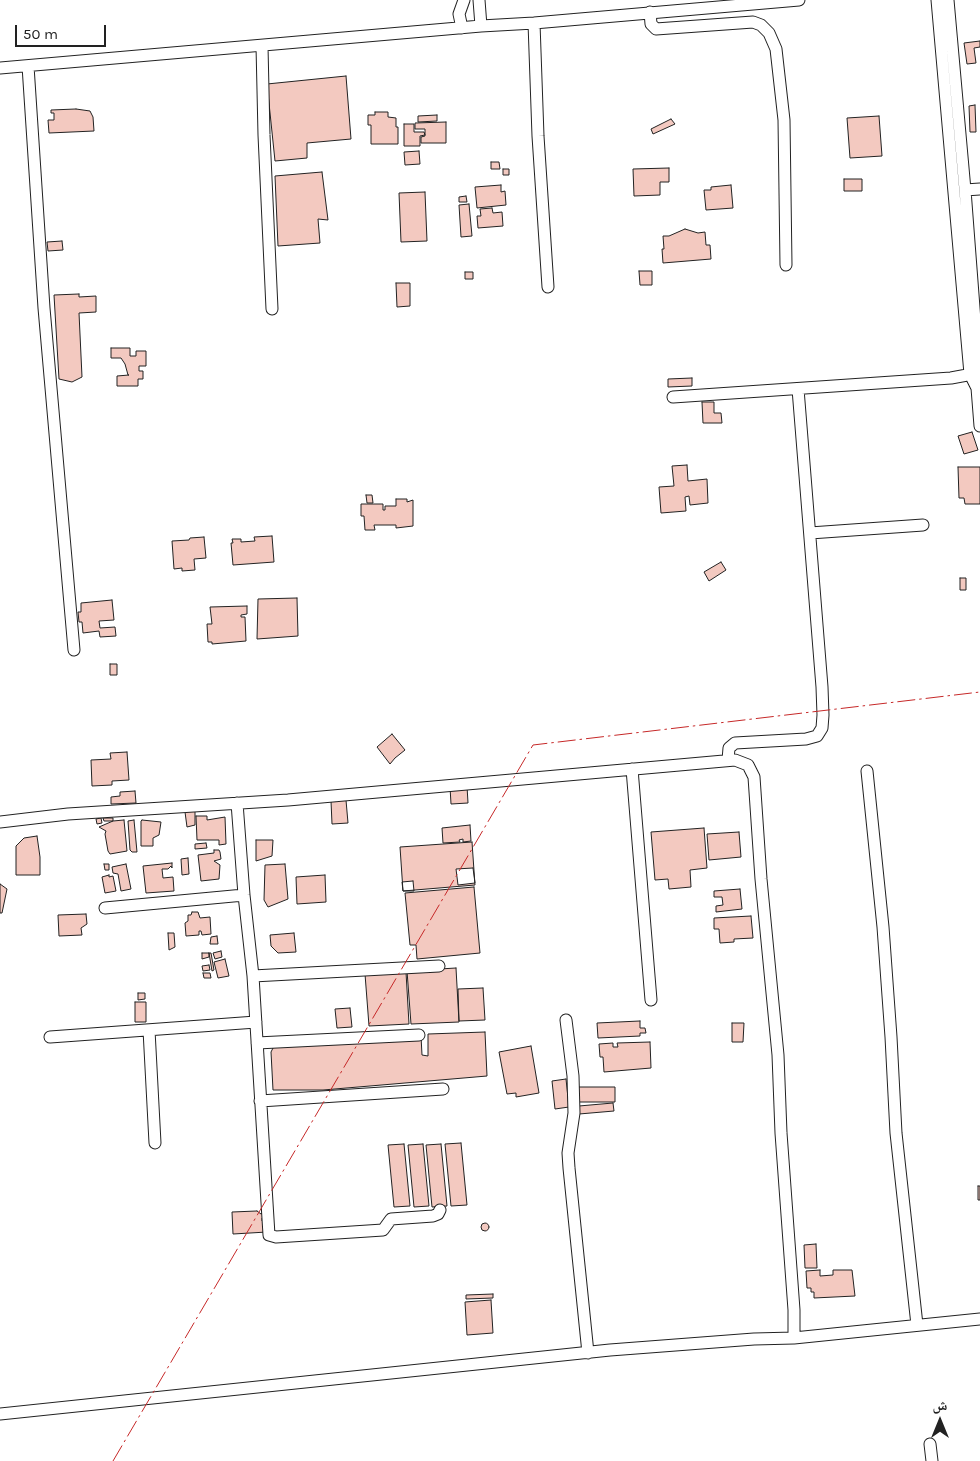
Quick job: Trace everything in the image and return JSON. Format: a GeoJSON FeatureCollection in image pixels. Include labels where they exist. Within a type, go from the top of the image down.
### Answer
{"type":"FeatureCollection","features":[{"type":"Feature","properties":{"kind":"street"},"geometry":{"type":"LineString","coordinates":[[462,28],[459,14],[464,0]]}},
{"type":"Feature","properties":{"kind":"street"},"geometry":{"type":"LineString","coordinates":[[479,0],[481,26]]}},
{"type":"Feature","properties":{"kind":"street"},"geometry":{"type":"LineString","coordinates":[[0,68],[799,0]]}},
{"type":"Feature","properties":{"kind":"street"},"geometry":{"type":"LineString","coordinates":[[937,0],[952,113],[965,190],[974,374]]}},
{"type":"Feature","properties":{"kind":"street"},"geometry":{"type":"LineString","coordinates":[[948,0],[952,113],[980,426]]}},
{"type":"Feature","properties":{"kind":"street"},"geometry":{"type":"LineString","coordinates":[[650,12],[650,24],[656,29],[753,22],[761,25],[769,33],[776,49],[784,120],[786,265]]}},
{"type":"Feature","properties":{"kind":"street"},"geometry":{"type":"LineString","coordinates":[[534,23],[538,136],[548,288]]}},
{"type":"Feature","properties":{"kind":"street"},"geometry":{"type":"LineString","coordinates":[[262,46],[272,309]]}},
{"type":"Feature","properties":{"kind":"street"},"geometry":{"type":"LineString","coordinates":[[28,66],[44,308],[74,650]]}},
{"type":"Feature","properties":{"kind":"street"},"geometry":{"type":"LineString","coordinates":[[965,190],[980,189]]}},
{"type":"Feature","properties":{"kind":"street"},"geometry":{"type":"LineString","coordinates":[[673,397],[951,378],[974,374]]}},
{"type":"Feature","properties":{"kind":"street"},"geometry":{"type":"LineString","coordinates":[[728,760],[729,748],[735,743],[806,739],[817,736],[822,728],[823,715],[798,389]]}},
{"type":"Feature","properties":{"kind":"street"},"geometry":{"type":"LineString","coordinates":[[810,533],[923,525]]}},
{"type":"Feature","properties":{"kind":"street"},"geometry":{"type":"LineString","coordinates":[[0,822],[68,814],[237,803],[728,760],[741,761],[748,765],[754,777],[761,878],[778,1055],[781,1133],[794,1310],[794,1338]]}},
{"type":"Feature","properties":{"kind":"street"},"geometry":{"type":"LineString","coordinates":[[632,769],[651,1000]]}},
{"type":"Feature","properties":{"kind":"street"},"geometry":{"type":"LineString","coordinates":[[867,771],[883,928],[896,1133],[917,1325]]}},
{"type":"Feature","properties":{"kind":"street"},"geometry":{"type":"LineString","coordinates":[[237,803],[256,1022],[270,1236],[283,1237],[383,1230],[391,1219],[433,1216],[438,1214],[440,1210]]}},
{"type":"Feature","properties":{"kind":"street"},"geometry":{"type":"LineString","coordinates":[[106,908],[244,895]]}},
{"type":"Feature","properties":{"kind":"street"},"geometry":{"type":"LineString","coordinates":[[252,976],[438,966]]}},
{"type":"Feature","properties":{"kind":"street"},"geometry":{"type":"LineString","coordinates":[[566,1020],[573,1076],[574,1113],[568,1160],[588,1352]]}},
{"type":"Feature","properties":{"kind":"street"},"geometry":{"type":"LineString","coordinates":[[50,1037],[256,1022]]}},
{"type":"Feature","properties":{"kind":"street"},"geometry":{"type":"LineString","coordinates":[[149,1030],[154,1143]]}},
{"type":"Feature","properties":{"kind":"street"},"geometry":{"type":"LineString","coordinates":[[257,1043],[419,1034]]}},
{"type":"Feature","properties":{"kind":"street"},"geometry":{"type":"LineString","coordinates":[[260,1101],[443,1089]]}},
{"type":"Feature","properties":{"kind":"street"},"geometry":{"type":"LineString","coordinates":[[0,1414],[588,1352],[754,1339],[794,1338],[980,1319]]}},
{"type":"Feature","properties":{"kind":"street"},"geometry":{"type":"LineString","coordinates":[[930,1444],[932,1461]]}},
{"type":"Feature","properties":{"kind":"building"},"geometry":{"type":"Polygon","coordinates":[[[980,41],[980,47],[974,48],[976,63],[967,64],[964,43],[980,41]]]}},
{"type":"Feature","properties":{"kind":"building"},"geometry":{"type":"Polygon","coordinates":[[[346,76],[351,139],[307,143],[307,158],[275,161],[267,84],[346,76]]]}},
{"type":"Feature","properties":{"kind":"building"},"geometry":{"type":"Polygon","coordinates":[[[975,105],[976,132],[970,132],[969,106],[975,105]]]}},
{"type":"Feature","properties":{"kind":"building"},"geometry":{"type":"Polygon","coordinates":[[[76,109],[90,111],[93,117],[94,131],[49,133],[48,120],[54,120],[54,113],[51,113],[51,110],[76,109]]]}},
{"type":"Feature","properties":{"kind":"building"},"geometry":{"type":"Polygon","coordinates":[[[375,112],[388,112],[388,117],[396,118],[398,144],[371,144],[371,125],[368,125],[368,115],[375,115],[375,112]]]}},
{"type":"Feature","properties":{"kind":"building"},"geometry":{"type":"Polygon","coordinates":[[[437,115],[437,121],[418,122],[418,116],[437,115]]]}},
{"type":"Feature","properties":{"kind":"building"},"geometry":{"type":"Polygon","coordinates":[[[879,116],[882,156],[850,158],[847,118],[879,116]]]}},
{"type":"Feature","properties":{"kind":"building"},"geometry":{"type":"Polygon","coordinates":[[[671,119],[675,124],[653,134],[651,129],[671,119]]]}},
{"type":"Feature","properties":{"kind":"building"},"geometry":{"type":"Polygon","coordinates":[[[446,122],[446,143],[421,143],[421,137],[425,136],[425,129],[415,129],[415,123],[446,122]]]}},
{"type":"Feature","properties":{"kind":"building"},"geometry":{"type":"Polygon","coordinates":[[[404,124],[414,124],[414,132],[424,132],[425,135],[420,136],[420,146],[404,146],[404,124]]]}},
{"type":"Feature","properties":{"kind":"building"},"geometry":{"type":"Polygon","coordinates":[[[419,151],[420,164],[405,165],[404,152],[419,151]]]}},
{"type":"Feature","properties":{"kind":"building"},"geometry":{"type":"Polygon","coordinates":[[[491,162],[499,162],[500,169],[491,169],[491,162]]]}},
{"type":"Feature","properties":{"kind":"building"},"geometry":{"type":"Polygon","coordinates":[[[669,168],[669,182],[660,182],[660,195],[634,196],[633,169],[669,168]]]}},
{"type":"Feature","properties":{"kind":"building"},"geometry":{"type":"Polygon","coordinates":[[[503,169],[509,169],[509,175],[503,175],[503,169]]]}},
{"type":"Feature","properties":{"kind":"building"},"geometry":{"type":"Polygon","coordinates":[[[322,172],[328,220],[318,219],[320,243],[278,246],[275,176],[322,172]]]}},
{"type":"Feature","properties":{"kind":"building"},"geometry":{"type":"Polygon","coordinates":[[[844,179],[862,179],[862,191],[844,191],[844,179]]]}},
{"type":"Feature","properties":{"kind":"building"},"geometry":{"type":"Polygon","coordinates":[[[501,185],[501,192],[505,191],[506,205],[477,208],[475,187],[501,185]]]}},
{"type":"Feature","properties":{"kind":"building"},"geometry":{"type":"Polygon","coordinates":[[[731,185],[733,208],[706,210],[704,190],[711,190],[711,187],[731,185]]]}},
{"type":"Feature","properties":{"kind":"building"},"geometry":{"type":"Polygon","coordinates":[[[425,192],[427,241],[401,242],[399,193],[425,192]]]}},
{"type":"Feature","properties":{"kind":"building"},"geometry":{"type":"Polygon","coordinates":[[[466,196],[467,202],[459,202],[459,197],[466,196]]]}},
{"type":"Feature","properties":{"kind":"building"},"geometry":{"type":"Polygon","coordinates":[[[469,204],[472,236],[461,237],[459,205],[469,204]]]}},
{"type":"Feature","properties":{"kind":"building"},"geometry":{"type":"Polygon","coordinates":[[[492,208],[493,213],[502,212],[503,226],[478,228],[477,216],[481,216],[480,209],[492,208]]]}},
{"type":"Feature","properties":{"kind":"building"},"geometry":{"type":"Polygon","coordinates":[[[685,229],[698,233],[705,232],[706,245],[710,245],[711,259],[663,263],[663,236],[669,236],[685,229]]]}},
{"type":"Feature","properties":{"kind":"building"},"geometry":{"type":"Polygon","coordinates":[[[62,241],[63,250],[48,251],[47,242],[62,241]]]}},
{"type":"Feature","properties":{"kind":"building"},"geometry":{"type":"Polygon","coordinates":[[[639,271],[652,271],[652,285],[640,285],[639,271]]]}},
{"type":"Feature","properties":{"kind":"building"},"geometry":{"type":"Polygon","coordinates":[[[465,272],[473,272],[473,279],[465,279],[465,272]]]}},
{"type":"Feature","properties":{"kind":"building"},"geometry":{"type":"Polygon","coordinates":[[[396,283],[410,283],[410,306],[397,307],[396,283]]]}},
{"type":"Feature","properties":{"kind":"building"},"geometry":{"type":"Polygon","coordinates":[[[79,294],[79,297],[96,296],[96,312],[79,313],[82,377],[72,382],[59,379],[54,295],[79,294]]]}},
{"type":"Feature","properties":{"kind":"building"},"geometry":{"type":"Polygon","coordinates":[[[111,348],[130,348],[130,356],[136,356],[136,351],[146,351],[146,366],[139,366],[139,371],[143,371],[143,379],[138,379],[138,386],[117,386],[117,376],[129,375],[121,358],[111,358],[111,348]]]}},
{"type":"Feature","properties":{"kind":"building"},"geometry":{"type":"Polygon","coordinates":[[[692,378],[692,386],[668,387],[668,379],[692,378]]]}},
{"type":"Feature","properties":{"kind":"building"},"geometry":{"type":"Polygon","coordinates":[[[702,402],[714,402],[714,413],[721,413],[722,423],[703,423],[702,402]]]}},
{"type":"Feature","properties":{"kind":"building"},"geometry":{"type":"Polygon","coordinates":[[[972,432],[978,450],[964,454],[958,436],[972,432]]]}},
{"type":"Feature","properties":{"kind":"building"},"geometry":{"type":"Polygon","coordinates":[[[687,465],[688,481],[707,479],[708,503],[690,505],[689,496],[685,497],[686,511],[661,513],[659,487],[674,486],[672,466],[687,465]]]}},
{"type":"Feature","properties":{"kind":"building"},"geometry":{"type":"Polygon","coordinates":[[[958,467],[980,467],[980,504],[965,504],[964,498],[959,498],[958,467]]]}},
{"type":"Feature","properties":{"kind":"building"},"geometry":{"type":"Polygon","coordinates":[[[366,495],[372,495],[373,503],[367,503],[366,495]]]}},
{"type":"Feature","properties":{"kind":"building"},"geometry":{"type":"Polygon","coordinates":[[[396,499],[407,499],[407,502],[413,500],[413,526],[396,528],[396,525],[374,525],[375,530],[365,530],[364,516],[361,516],[361,504],[383,504],[383,510],[385,510],[385,506],[396,506],[396,499]]]}},
{"type":"Feature","properties":{"kind":"building"},"geometry":{"type":"Polygon","coordinates":[[[272,536],[274,562],[233,565],[232,539],[241,539],[241,542],[255,541],[254,537],[272,536]]]}},
{"type":"Feature","properties":{"kind":"building"},"geometry":{"type":"Polygon","coordinates":[[[204,537],[206,558],[194,559],[195,570],[182,571],[182,568],[174,569],[172,541],[204,537]]]}},
{"type":"Feature","properties":{"kind":"building"},"geometry":{"type":"Polygon","coordinates":[[[721,562],[726,570],[709,581],[704,572],[721,562]]]}},
{"type":"Feature","properties":{"kind":"building"},"geometry":{"type":"Polygon","coordinates":[[[960,578],[966,578],[966,590],[960,590],[960,578]]]}},
{"type":"Feature","properties":{"kind":"building"},"geometry":{"type":"Polygon","coordinates":[[[297,598],[298,636],[257,639],[258,599],[297,598]]]}},
{"type":"Feature","properties":{"kind":"building"},"geometry":{"type":"Polygon","coordinates":[[[112,600],[114,620],[99,621],[100,628],[115,627],[116,636],[100,637],[99,631],[83,633],[82,622],[79,622],[78,612],[81,612],[81,603],[112,600]]]}},
{"type":"Feature","properties":{"kind":"building"},"geometry":{"type":"Polygon","coordinates":[[[247,606],[247,614],[241,615],[241,617],[245,617],[246,641],[212,644],[212,642],[208,642],[207,624],[212,624],[210,607],[247,606]]]}},
{"type":"Feature","properties":{"kind":"building"},"geometry":{"type":"Polygon","coordinates":[[[110,664],[117,664],[117,675],[110,675],[110,664]]]}},
{"type":"Feature","properties":{"kind":"building"},"geometry":{"type":"Polygon","coordinates":[[[392,734],[405,750],[390,764],[377,747],[392,734]]]}},
{"type":"Feature","properties":{"kind":"building"},"geometry":{"type":"Polygon","coordinates":[[[127,752],[129,780],[112,781],[112,785],[92,786],[91,760],[111,759],[110,753],[127,752]]]}},
{"type":"Feature","properties":{"kind":"building"},"geometry":{"type":"Polygon","coordinates":[[[467,786],[468,803],[451,804],[450,787],[467,786]]]}},
{"type":"Feature","properties":{"kind":"building"},"geometry":{"type":"Polygon","coordinates":[[[135,791],[136,803],[111,804],[111,797],[120,796],[120,792],[135,791]]]}},
{"type":"Feature","properties":{"kind":"building"},"geometry":{"type":"Polygon","coordinates":[[[346,800],[348,823],[332,824],[331,801],[346,800]]]}},
{"type":"Feature","properties":{"kind":"building"},"geometry":{"type":"Polygon","coordinates":[[[195,810],[195,825],[187,827],[185,812],[195,810]]]}},
{"type":"Feature","properties":{"kind":"building"},"geometry":{"type":"Polygon","coordinates":[[[196,816],[207,816],[207,820],[225,817],[226,844],[219,845],[219,840],[197,840],[196,816]]]}},
{"type":"Feature","properties":{"kind":"building"},"geometry":{"type":"Polygon","coordinates":[[[101,818],[102,823],[97,824],[96,819],[101,818]]]}},
{"type":"Feature","properties":{"kind":"building"},"geometry":{"type":"Polygon","coordinates":[[[103,818],[113,818],[113,821],[104,821],[103,818]]]}},
{"type":"Feature","properties":{"kind":"building"},"geometry":{"type":"Polygon","coordinates":[[[124,820],[127,851],[110,854],[106,831],[99,827],[113,821],[124,820]]]}},
{"type":"Feature","properties":{"kind":"building"},"geometry":{"type":"Polygon","coordinates":[[[134,820],[137,852],[130,850],[128,821],[134,820]]]}},
{"type":"Feature","properties":{"kind":"building"},"geometry":{"type":"Polygon","coordinates":[[[142,820],[161,822],[159,835],[153,838],[153,846],[141,846],[142,820]]]}},
{"type":"Feature","properties":{"kind":"building"},"geometry":{"type":"Polygon","coordinates":[[[470,825],[471,841],[463,842],[463,839],[459,840],[460,842],[443,843],[442,828],[470,825]]]}},
{"type":"Feature","properties":{"kind":"building"},"geometry":{"type":"Polygon","coordinates":[[[704,828],[707,868],[690,870],[691,887],[669,889],[668,879],[655,880],[651,832],[704,828]]]}},
{"type":"Feature","properties":{"kind":"building"},"geometry":{"type":"Polygon","coordinates":[[[739,832],[741,857],[709,860],[707,834],[739,832]]]}},
{"type":"Feature","properties":{"kind":"building"},"geometry":{"type":"Polygon","coordinates":[[[37,836],[40,875],[16,875],[16,846],[24,838],[37,836]]]}},
{"type":"Feature","properties":{"kind":"building"},"geometry":{"type":"Polygon","coordinates":[[[256,840],[273,840],[272,856],[256,861],[256,840]]]}},
{"type":"Feature","properties":{"kind":"building"},"geometry":{"type":"Polygon","coordinates":[[[472,842],[475,885],[403,891],[400,847],[472,842]]]}},
{"type":"Feature","properties":{"kind":"building"},"geometry":{"type":"Polygon","coordinates":[[[206,843],[207,848],[195,849],[195,844],[206,843]]]}},
{"type":"Feature","properties":{"kind":"building"},"geometry":{"type":"Polygon","coordinates":[[[214,850],[219,850],[220,852],[221,859],[214,861],[220,865],[219,879],[201,881],[198,855],[214,853],[214,850]]]}},
{"type":"Feature","properties":{"kind":"building"},"geometry":{"type":"Polygon","coordinates":[[[188,858],[189,874],[182,875],[181,859],[188,858]]]}},
{"type":"Feature","properties":{"kind":"building"},"geometry":{"type":"Polygon","coordinates":[[[172,863],[172,868],[171,866],[168,869],[162,869],[163,878],[173,877],[174,891],[146,893],[143,866],[172,863]]]}},
{"type":"Feature","properties":{"kind":"building"},"geometry":{"type":"Polygon","coordinates":[[[104,864],[109,864],[109,870],[105,870],[104,864]]]}},
{"type":"Feature","properties":{"kind":"building"},"geometry":{"type":"Polygon","coordinates":[[[126,864],[131,889],[121,891],[118,874],[113,873],[112,867],[126,864]]]}},
{"type":"Feature","properties":{"kind":"building"},"geometry":{"type":"Polygon","coordinates":[[[285,864],[288,899],[268,907],[264,900],[265,865],[285,864]]]}},
{"type":"Feature","properties":{"kind":"building"},"geometry":{"type":"Polygon","coordinates":[[[473,868],[475,883],[458,885],[456,869],[473,868]]]}},
{"type":"Feature","properties":{"kind":"building"},"geometry":{"type":"Polygon","coordinates":[[[109,875],[109,877],[113,876],[116,891],[105,893],[102,877],[109,875]]]}},
{"type":"Feature","properties":{"kind":"building"},"geometry":{"type":"Polygon","coordinates":[[[325,875],[326,902],[297,904],[296,877],[325,875]]]}},
{"type":"Feature","properties":{"kind":"building"},"geometry":{"type":"Polygon","coordinates":[[[413,881],[414,891],[403,891],[402,882],[413,881]]]}},
{"type":"Feature","properties":{"kind":"building"},"geometry":{"type":"Polygon","coordinates":[[[0,884],[7,889],[2,913],[0,913],[0,884]]]}},
{"type":"Feature","properties":{"kind":"building"},"geometry":{"type":"Polygon","coordinates":[[[474,887],[480,953],[417,959],[416,945],[410,945],[405,893],[474,887]]]}},
{"type":"Feature","properties":{"kind":"building"},"geometry":{"type":"Polygon","coordinates":[[[740,889],[742,909],[716,912],[716,906],[723,905],[722,897],[714,897],[714,891],[740,889]]]}},
{"type":"Feature","properties":{"kind":"building"},"geometry":{"type":"Polygon","coordinates":[[[192,912],[198,912],[200,918],[210,917],[211,934],[202,935],[201,931],[199,931],[199,935],[186,936],[185,923],[188,921],[188,915],[191,915],[192,912]]]}},
{"type":"Feature","properties":{"kind":"building"},"geometry":{"type":"Polygon","coordinates":[[[86,914],[87,924],[81,928],[82,935],[59,936],[58,915],[86,914]]]}},
{"type":"Feature","properties":{"kind":"building"},"geometry":{"type":"Polygon","coordinates":[[[751,916],[753,938],[734,939],[734,942],[720,943],[719,929],[714,929],[714,918],[751,916]]]}},
{"type":"Feature","properties":{"kind":"building"},"geometry":{"type":"Polygon","coordinates":[[[168,933],[174,933],[175,947],[169,950],[168,933]]]}},
{"type":"Feature","properties":{"kind":"building"},"geometry":{"type":"Polygon","coordinates":[[[294,933],[296,952],[278,953],[271,946],[270,935],[294,933]]]}},
{"type":"Feature","properties":{"kind":"building"},"geometry":{"type":"Polygon","coordinates":[[[217,936],[218,944],[210,944],[211,937],[217,936]]]}},
{"type":"Feature","properties":{"kind":"building"},"geometry":{"type":"Polygon","coordinates":[[[221,951],[222,957],[215,959],[213,953],[221,951]]]}},
{"type":"Feature","properties":{"kind":"building"},"geometry":{"type":"Polygon","coordinates":[[[202,953],[209,953],[209,957],[202,959],[202,953]]]}},
{"type":"Feature","properties":{"kind":"building"},"geometry":{"type":"Polygon","coordinates":[[[209,953],[211,953],[214,970],[212,971],[209,953]]]}},
{"type":"Feature","properties":{"kind":"building"},"geometry":{"type":"Polygon","coordinates":[[[225,959],[229,976],[218,978],[214,962],[225,959]]]}},
{"type":"Feature","properties":{"kind":"building"},"geometry":{"type":"Polygon","coordinates":[[[209,965],[210,970],[203,971],[202,966],[209,965]]]}},
{"type":"Feature","properties":{"kind":"building"},"geometry":{"type":"Polygon","coordinates":[[[456,968],[459,1022],[411,1024],[407,971],[456,968]]]}},
{"type":"Feature","properties":{"kind":"building"},"geometry":{"type":"Polygon","coordinates":[[[406,972],[409,1024],[369,1026],[365,974],[406,972]]]}},
{"type":"Feature","properties":{"kind":"building"},"geometry":{"type":"Polygon","coordinates":[[[203,973],[210,973],[211,978],[204,978],[203,973]]]}},
{"type":"Feature","properties":{"kind":"building"},"geometry":{"type":"Polygon","coordinates":[[[483,988],[485,1020],[459,1021],[458,989],[483,988]]]}},
{"type":"Feature","properties":{"kind":"building"},"geometry":{"type":"Polygon","coordinates":[[[138,993],[145,993],[145,999],[138,1000],[138,993]]]}},
{"type":"Feature","properties":{"kind":"building"},"geometry":{"type":"Polygon","coordinates":[[[135,1002],[146,1002],[146,1022],[135,1022],[135,1002]]]}},
{"type":"Feature","properties":{"kind":"building"},"geometry":{"type":"Polygon","coordinates":[[[350,1008],[352,1027],[337,1028],[335,1009],[350,1008]]]}},
{"type":"Feature","properties":{"kind":"building"},"geometry":{"type":"Polygon","coordinates":[[[640,1021],[640,1028],[645,1028],[646,1033],[640,1033],[640,1036],[598,1038],[597,1023],[640,1021]]]}},
{"type":"Feature","properties":{"kind":"building"},"geometry":{"type":"Polygon","coordinates":[[[732,1023],[744,1023],[743,1042],[732,1042],[732,1023]]]}},
{"type":"Feature","properties":{"kind":"building"},"geometry":{"type":"Polygon","coordinates":[[[485,1032],[487,1076],[323,1090],[273,1090],[271,1052],[275,1044],[421,1036],[422,1055],[428,1056],[428,1034],[485,1032]]]}},
{"type":"Feature","properties":{"kind":"building"},"geometry":{"type":"Polygon","coordinates":[[[650,1042],[651,1068],[604,1072],[603,1057],[600,1057],[599,1044],[613,1043],[613,1047],[618,1047],[617,1043],[650,1042]]]}},
{"type":"Feature","properties":{"kind":"building"},"geometry":{"type":"Polygon","coordinates":[[[531,1046],[539,1093],[516,1097],[516,1093],[507,1094],[499,1052],[531,1046]]]}},
{"type":"Feature","properties":{"kind":"building"},"geometry":{"type":"Polygon","coordinates":[[[566,1079],[569,1107],[555,1109],[552,1081],[566,1079]]]}},
{"type":"Feature","properties":{"kind":"building"},"geometry":{"type":"Polygon","coordinates":[[[577,1087],[615,1087],[615,1102],[579,1102],[577,1087]]]}},
{"type":"Feature","properties":{"kind":"building"},"geometry":{"type":"Polygon","coordinates":[[[613,1103],[614,1111],[579,1114],[579,1106],[613,1103]]]}},
{"type":"Feature","properties":{"kind":"building"},"geometry":{"type":"Polygon","coordinates":[[[461,1143],[467,1205],[451,1206],[445,1144],[461,1143]]]}},
{"type":"Feature","properties":{"kind":"building"},"geometry":{"type":"Polygon","coordinates":[[[404,1144],[410,1206],[394,1207],[388,1145],[404,1144]]]}},
{"type":"Feature","properties":{"kind":"building"},"geometry":{"type":"Polygon","coordinates":[[[423,1144],[429,1206],[414,1207],[408,1145],[423,1144]]]}},
{"type":"Feature","properties":{"kind":"building"},"geometry":{"type":"Polygon","coordinates":[[[441,1144],[447,1206],[432,1207],[426,1145],[441,1144]]]}},
{"type":"Feature","properties":{"kind":"building"},"geometry":{"type":"Polygon","coordinates":[[[978,1186],[980,1186],[980,1200],[978,1200],[978,1186]]]}},
{"type":"Feature","properties":{"kind":"building"},"geometry":{"type":"Polygon","coordinates":[[[257,1211],[261,1214],[266,1211],[266,1218],[262,1218],[262,1221],[266,1221],[267,1232],[233,1234],[232,1212],[257,1211]]]}},
{"type":"Feature","properties":{"kind":"building"},"geometry":{"type":"Polygon","coordinates":[[[485,1223],[489,1227],[485,1231],[481,1227],[485,1223]]]}},
{"type":"Feature","properties":{"kind":"building"},"geometry":{"type":"Polygon","coordinates":[[[816,1244],[817,1268],[805,1268],[804,1245],[816,1244]]]}},
{"type":"Feature","properties":{"kind":"building"},"geometry":{"type":"Polygon","coordinates":[[[820,1270],[820,1276],[833,1275],[833,1270],[852,1270],[855,1296],[814,1298],[814,1292],[811,1292],[811,1288],[807,1288],[806,1271],[820,1270]]]}},
{"type":"Feature","properties":{"kind":"building"},"geometry":{"type":"Polygon","coordinates":[[[493,1294],[493,1298],[466,1299],[466,1295],[493,1294]]]}},
{"type":"Feature","properties":{"kind":"building"},"geometry":{"type":"Polygon","coordinates":[[[491,1300],[493,1333],[467,1335],[465,1302],[491,1300]]]}},
{"type":"Feature","properties":{"kind":"power"},"geometry":{"type":"LineString","coordinates":[[113,1461],[533,745],[980,692]]}}]}
